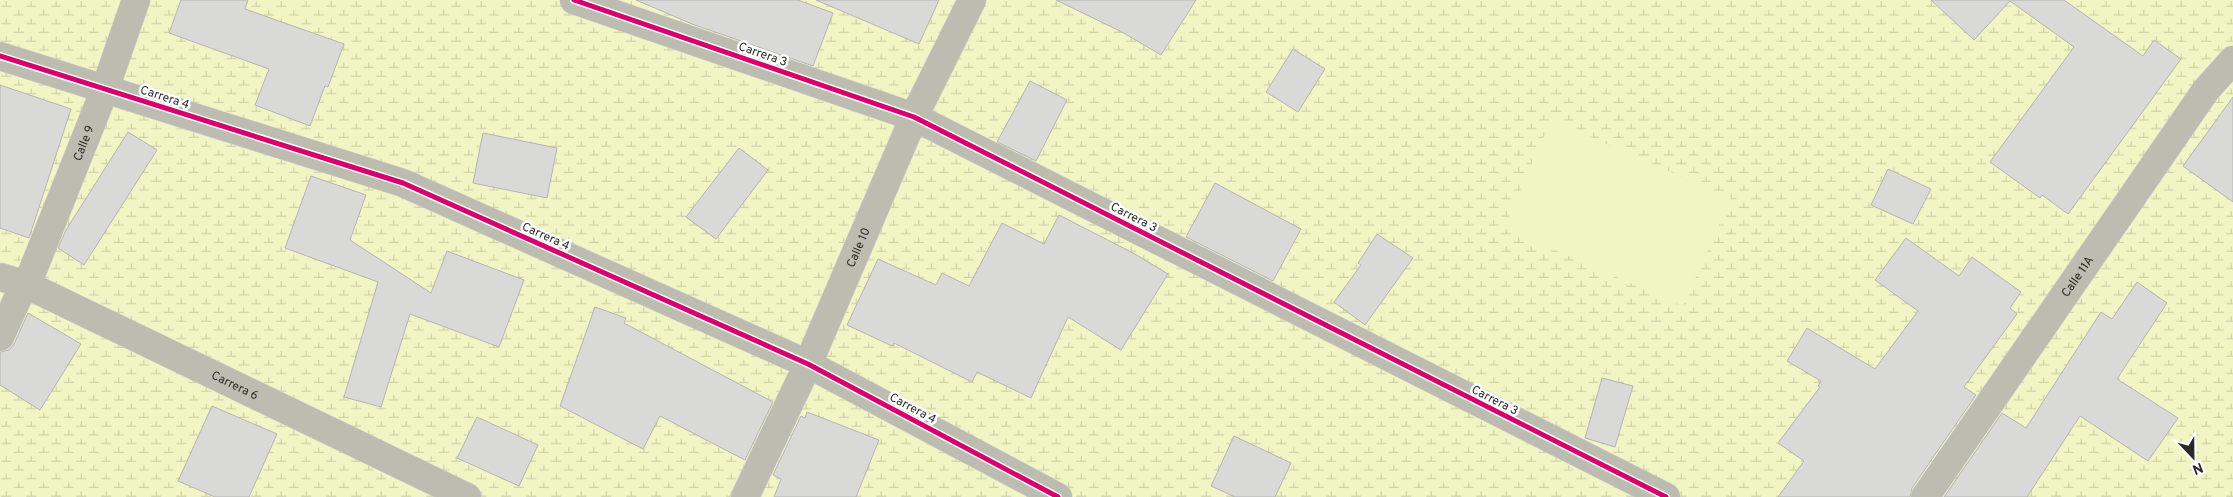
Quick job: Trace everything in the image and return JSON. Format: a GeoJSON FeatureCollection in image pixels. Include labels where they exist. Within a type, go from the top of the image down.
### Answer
{"type":"FeatureCollection","features":[{"type":"Feature","properties":{"kind":"street","name":"Calle 9"},"geometry":{"type":"LineString","coordinates":[[0,337],[22,289],[27,285],[105,89],[136,0]]}},
{"type":"Feature","properties":{"kind":"street","name":"Carrera 3"},"geometry":{"type":"LineString","coordinates":[[574,0],[914,117],[1666,497]]}},
{"type":"Feature","properties":{"kind":"street","name":"Calle 10"},"geometry":{"type":"LineString","coordinates":[[745,497],[808,364],[914,117],[972,0]]}},
{"type":"Feature","properties":{"kind":"street","name":"Carrera 4"},"geometry":{"type":"LineString","coordinates":[[0,56],[403,183],[808,364],[1058,497]]}},
{"type":"Feature","properties":{"kind":"street","name":"Calle 11A"},"geometry":{"type":"LineString","coordinates":[[1925,497],[2206,90],[2233,60]]}},
{"type":"Feature","properties":{"kind":"street","name":"Carrera 6"},"geometry":{"type":"LineString","coordinates":[[0,277],[27,285],[468,497]]}},
{"type":"Feature","properties":{"kind":"green space"},"geometry":{"type":"Polygon","coordinates":[[[0,0],[2233,0],[2233,497],[0,497],[0,0]]]}},
{"type":"Feature","properties":{"kind":"green space"},"geometry":{"type":"Polygon","coordinates":[[[1551,120],[1731,198],[1683,306],[1504,228],[1551,120]]]}},
{"type":"Feature","properties":{"kind":"building"},"geometry":{"type":"Polygon","coordinates":[[[181,0],[248,0],[245,9],[344,44],[328,87],[325,86],[310,126],[255,105],[269,69],[169,33],[181,0]]]}},
{"type":"Feature","properties":{"kind":"building"},"geometry":{"type":"Polygon","coordinates":[[[636,0],[798,0],[833,13],[813,66],[692,24],[636,0]]]}},
{"type":"Feature","properties":{"kind":"building"},"geometry":{"type":"Polygon","coordinates":[[[816,0],[939,0],[919,44],[816,0]]]}},
{"type":"Feature","properties":{"kind":"building"},"geometry":{"type":"Polygon","coordinates":[[[1056,0],[1196,0],[1161,55],[1122,32],[1056,0]]]}},
{"type":"Feature","properties":{"kind":"building"},"geometry":{"type":"Polygon","coordinates":[[[1931,0],[2064,0],[2143,56],[2154,40],[2181,59],[2068,214],[2042,195],[2040,198],[1990,162],[2074,47],[2010,1],[1974,40],[1931,0]]]}},
{"type":"Feature","properties":{"kind":"building"},"geometry":{"type":"Polygon","coordinates":[[[1293,49],[1325,69],[1298,112],[1266,92],[1293,49]]]}},
{"type":"Feature","properties":{"kind":"building"},"geometry":{"type":"Polygon","coordinates":[[[1030,81],[1067,100],[1036,161],[997,142],[1030,81]]]}},
{"type":"Feature","properties":{"kind":"building"},"geometry":{"type":"Polygon","coordinates":[[[0,85],[71,109],[29,238],[0,228],[0,85]]]}},
{"type":"Feature","properties":{"kind":"building"},"geometry":{"type":"Polygon","coordinates":[[[2233,97],[2233,202],[2183,166],[2233,97]]]}},
{"type":"Feature","properties":{"kind":"building"},"geometry":{"type":"Polygon","coordinates":[[[128,132],[157,150],[84,265],[58,248],[66,230],[128,132]]]}},
{"type":"Feature","properties":{"kind":"building"},"geometry":{"type":"Polygon","coordinates":[[[483,133],[557,148],[547,198],[473,183],[483,133]]]}},
{"type":"Feature","properties":{"kind":"building"},"geometry":{"type":"Polygon","coordinates":[[[739,148],[768,170],[716,239],[686,217],[739,148]]]}},
{"type":"Feature","properties":{"kind":"building"},"geometry":{"type":"Polygon","coordinates":[[[1888,169],[1931,189],[1913,224],[1871,205],[1888,169]]]}},
{"type":"Feature","properties":{"kind":"building"},"geometry":{"type":"Polygon","coordinates":[[[311,176],[366,195],[350,240],[431,293],[447,251],[524,280],[499,347],[410,314],[381,407],[344,397],[378,282],[285,248],[311,176]]]}},
{"type":"Feature","properties":{"kind":"building"},"geometry":{"type":"Polygon","coordinates":[[[1215,183],[1301,229],[1273,281],[1186,237],[1215,183]]]}},
{"type":"Feature","properties":{"kind":"building"},"geometry":{"type":"Polygon","coordinates":[[[1059,215],[1135,254],[1168,274],[1121,350],[1068,317],[1031,398],[977,372],[972,382],[894,343],[892,346],[847,325],[878,259],[936,285],[942,273],[969,286],[1002,223],[1044,244],[1059,215]]]}},
{"type":"Feature","properties":{"kind":"building"},"geometry":{"type":"Polygon","coordinates":[[[1377,234],[1413,258],[1365,325],[1334,302],[1361,265],[1358,263],[1377,234]]]}},
{"type":"Feature","properties":{"kind":"building"},"geometry":{"type":"Polygon","coordinates":[[[1906,238],[1959,276],[1972,257],[2021,292],[2010,308],[2017,314],[1964,387],[1976,395],[1912,488],[1910,497],[1778,497],[1804,461],[1778,443],[1820,387],[1818,386],[1821,381],[1787,361],[1807,328],[1875,369],[1918,311],[1875,280],[1906,238]]]}},
{"type":"Feature","properties":{"kind":"building"},"geometry":{"type":"Polygon","coordinates":[[[2137,282],[2167,303],[2117,379],[2178,418],[2148,461],[2080,416],[2027,497],[1944,497],[2002,413],[2026,428],[2101,312],[2112,319],[2137,282]]]}},
{"type":"Feature","properties":{"kind":"building"},"geometry":{"type":"Polygon","coordinates":[[[595,307],[626,318],[624,323],[773,402],[745,460],[660,416],[643,449],[560,406],[595,307]]]}},
{"type":"Feature","properties":{"kind":"building"},"geometry":{"type":"Polygon","coordinates":[[[28,313],[81,344],[40,410],[0,385],[0,352],[9,350],[14,344],[28,313]]]}},
{"type":"Feature","properties":{"kind":"building"},"geometry":{"type":"Polygon","coordinates":[[[1602,378],[1633,386],[1615,447],[1585,438],[1602,378]]]}},
{"type":"Feature","properties":{"kind":"building"},"geometry":{"type":"Polygon","coordinates":[[[212,406],[277,434],[249,497],[215,497],[178,481],[212,406]]]}},
{"type":"Feature","properties":{"kind":"building"},"geometry":{"type":"Polygon","coordinates":[[[807,412],[879,440],[856,497],[774,497],[781,479],[773,475],[801,416],[805,418],[807,412]]]}},
{"type":"Feature","properties":{"kind":"building"},"geometry":{"type":"Polygon","coordinates":[[[477,417],[538,445],[519,486],[457,458],[477,417]]]}},
{"type":"Feature","properties":{"kind":"building"},"geometry":{"type":"Polygon","coordinates":[[[1234,436],[1291,463],[1275,497],[1235,497],[1211,486],[1234,436]]]}},
{"type":"Feature","properties":{"kind":"cycle path"},"geometry":{"type":"LineString","coordinates":[[574,0],[914,117],[1666,497]]}},
{"type":"Feature","properties":{"kind":"cycle path"},"geometry":{"type":"LineString","coordinates":[[0,56],[403,183],[808,364],[1058,497]]}}]}
